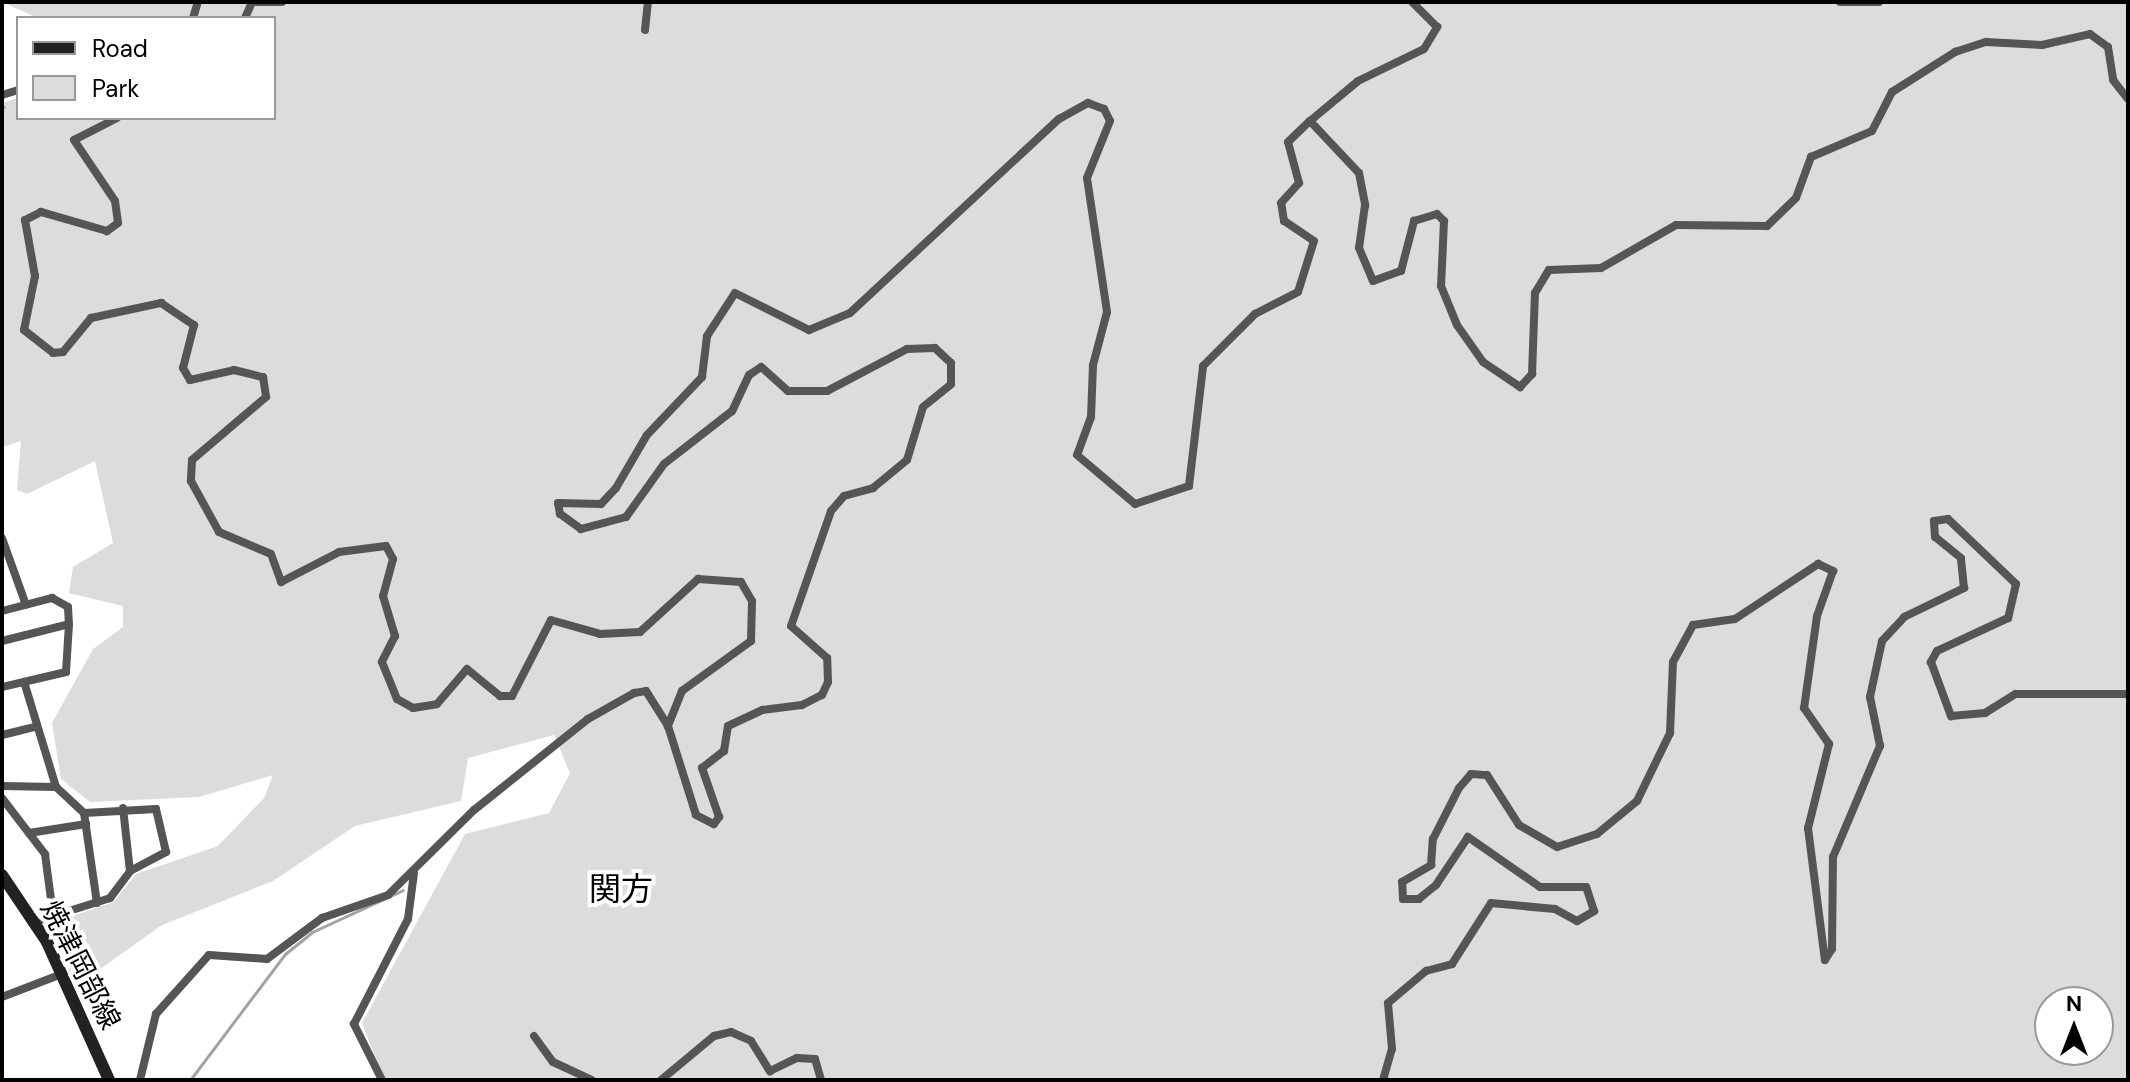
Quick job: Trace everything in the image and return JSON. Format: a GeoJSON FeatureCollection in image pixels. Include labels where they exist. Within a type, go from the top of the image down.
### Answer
{"type":"FeatureCollection","features":[{"type":"Feature","properties":{"kind":"main road","name":"焼津岡部線"},"geometry":{"type":"LineString","coordinates":[[2,875],[34,922],[62,974],[109,1080]]}},
{"type":"Feature","properties":{"kind":"street"},"geometry":{"type":"LineString","coordinates":[[254,2],[282,2]]}},
{"type":"Feature","properties":{"kind":"street"},"geometry":{"type":"LineString","coordinates":[[645,30],[648,2]]}},
{"type":"Feature","properties":{"kind":"street"},"geometry":{"type":"LineString","coordinates":[[140,1080],[156,1014],[209,955],[267,959],[322,918],[377,901],[414,873],[463,819],[588,719],[646,691],[668,726],[696,815],[714,824],[719,817],[702,768],[724,751],[728,726],[762,710],[802,705],[822,695],[828,682],[827,658],[791,626],[831,511],[844,496],[873,488],[899,469],[923,407],[951,384],[946,355],[923,347],[893,352],[827,391],[788,391],[761,367],[749,375],[732,411],[664,464],[626,517],[598,530],[567,523],[558,503],[601,504],[647,435],[702,377],[707,336],[729,298],[744,293],[809,330],[834,322],[867,304],[1059,119],[1095,104],[1110,121],[1087,178],[1107,312],[1093,365],[1091,417],[1077,455],[1127,502],[1146,504],[1194,479],[1203,366],[1255,314],[1298,292],[1314,241],[1284,221],[1281,203],[1299,183],[1288,142],[1358,81],[1424,49],[1437,27],[1412,2]]}},
{"type":"Feature","properties":{"kind":"street"},"geometry":{"type":"LineString","coordinates":[[1840,2],[1879,2]]}},
{"type":"Feature","properties":{"kind":"street"},"geometry":{"type":"LineString","coordinates":[[1310,121],[1359,173],[1365,205],[1359,248],[1373,281],[1401,271],[1414,221],[1437,214],[1444,221],[1441,286],[1457,325],[1483,362],[1520,387],[1532,374],[1535,293],[1549,270],[1601,268],[1676,225],[1767,226],[1796,198],[1811,157],[1872,131],[1904,80],[1955,52],[1986,42],[2042,45],[2090,34],[2108,47],[2113,80],[2128,99]]}},
{"type":"Feature","properties":{"kind":"street"},"geometry":{"type":"LineString","coordinates":[[113,120],[74,140],[115,201],[118,223],[107,231],[41,212],[25,220],[35,276],[24,330],[53,353],[63,352],[91,318],[161,303],[194,325],[183,376],[234,370],[263,377],[266,397],[192,460],[191,481],[219,532],[271,554],[281,582],[339,552],[386,546],[393,559],[383,596],[395,636],[382,662],[397,699],[413,708],[437,704],[467,669],[500,696],[512,696],[551,620],[600,634],[632,633],[698,579],[741,582],[752,601],[751,641],[682,691],[668,726]]}},
{"type":"Feature","properties":{"kind":"street"},"geometry":{"type":"LineString","coordinates":[[1383,1080],[1392,1049],[1388,1003],[1426,971],[1452,964],[1491,903],[1555,909],[1577,921],[1594,911],[1586,887],[1540,887],[1468,837],[1436,885],[1419,899],[1403,899],[1402,882],[1431,865],[1433,839],[1459,788],[1471,774],[1487,775],[1519,825],[1557,847],[1597,834],[1637,801],[1670,733],[1673,662],[1693,625],[1735,619],[1818,564],[1833,571],[1817,616],[1804,708],[1829,744],[1808,828],[1825,960],[1832,949],[1833,857],[1880,746],[1870,697],[1882,641],[1904,617],[1964,588],[1961,558],[1935,537],[1934,521],[1948,519],[2016,584],[2008,618],[1937,651],[1931,662],[1951,716],[1985,713],[2016,694],[2128,694]]}},
{"type":"Feature","properties":{"kind":"street"},"geometry":{"type":"LineString","coordinates":[[2,538],[26,605]]}},
{"type":"Feature","properties":{"kind":"street"},"geometry":{"type":"LineString","coordinates":[[2,611],[52,598],[68,607],[69,624],[66,672],[2,687]]}},
{"type":"Feature","properties":{"kind":"street"},"geometry":{"type":"LineString","coordinates":[[2,641],[69,624]]}},
{"type":"Feature","properties":{"kind":"street"},"geometry":{"type":"LineString","coordinates":[[24,682],[56,787],[84,813],[97,903]]}},
{"type":"Feature","properties":{"kind":"street"},"geometry":{"type":"LineString","coordinates":[[2,735],[37,726]]}},
{"type":"Feature","properties":{"kind":"street"},"geometry":{"type":"LineString","coordinates":[[2,786],[56,787]]}},
{"type":"Feature","properties":{"kind":"street"},"geometry":{"type":"LineString","coordinates":[[2,798],[49,866],[53,915]]}},
{"type":"Feature","properties":{"kind":"street"},"geometry":{"type":"LineString","coordinates":[[34,922],[97,903],[130,871],[166,852],[156,809],[123,808],[84,813]]}},
{"type":"Feature","properties":{"kind":"street"},"geometry":{"type":"LineString","coordinates":[[123,808],[130,871]]}},
{"type":"Feature","properties":{"kind":"street"},"geometry":{"type":"LineString","coordinates":[[29,833],[86,824]]}},
{"type":"Feature","properties":{"kind":"street"},"geometry":{"type":"LineString","coordinates":[[382,1080],[354,1024],[408,919],[414,873]]}},
{"type":"Feature","properties":{"kind":"street"},"geometry":{"type":"LineString","coordinates":[[2,997],[62,974]]}},
{"type":"Feature","properties":{"kind":"street"},"geometry":{"type":"LineString","coordinates":[[661,1080],[714,1036],[731,1032],[751,1041],[770,1071],[810,1056],[821,1080]]}},
{"type":"Feature","properties":{"kind":"street"},"geometry":{"type":"LineString","coordinates":[[534,1036],[553,1062],[592,1080]]}},
{"type":"Feature","properties":{"kind":"green space"},"geometry":{"type":"Polygon","coordinates":[[[2,2],[2128,2],[2128,1080],[384,1080],[362,1023],[465,834],[549,813],[570,773],[554,735],[468,758],[461,801],[355,826],[273,881],[162,925],[82,982],[69,971],[52,923],[114,902],[136,874],[218,846],[264,798],[273,775],[199,797],[90,802],[61,779],[52,723],[93,649],[123,627],[123,606],[69,593],[73,567],[113,543],[95,461],[27,494],[17,490],[21,441],[2,447],[2,103],[16,99],[16,120],[276,120],[276,16],[34,16],[2,2]]]}},
{"type":"Feature","properties":{"kind":"waterway"},"geometry":{"type":"LineString","coordinates":[[190,1080],[285,954],[312,932],[403,890]]}},
{"type":"Feature","properties":{"kind":"district","name":"関方"},"geometry":{"type":"Point","coordinates":[621,889]}}]}
